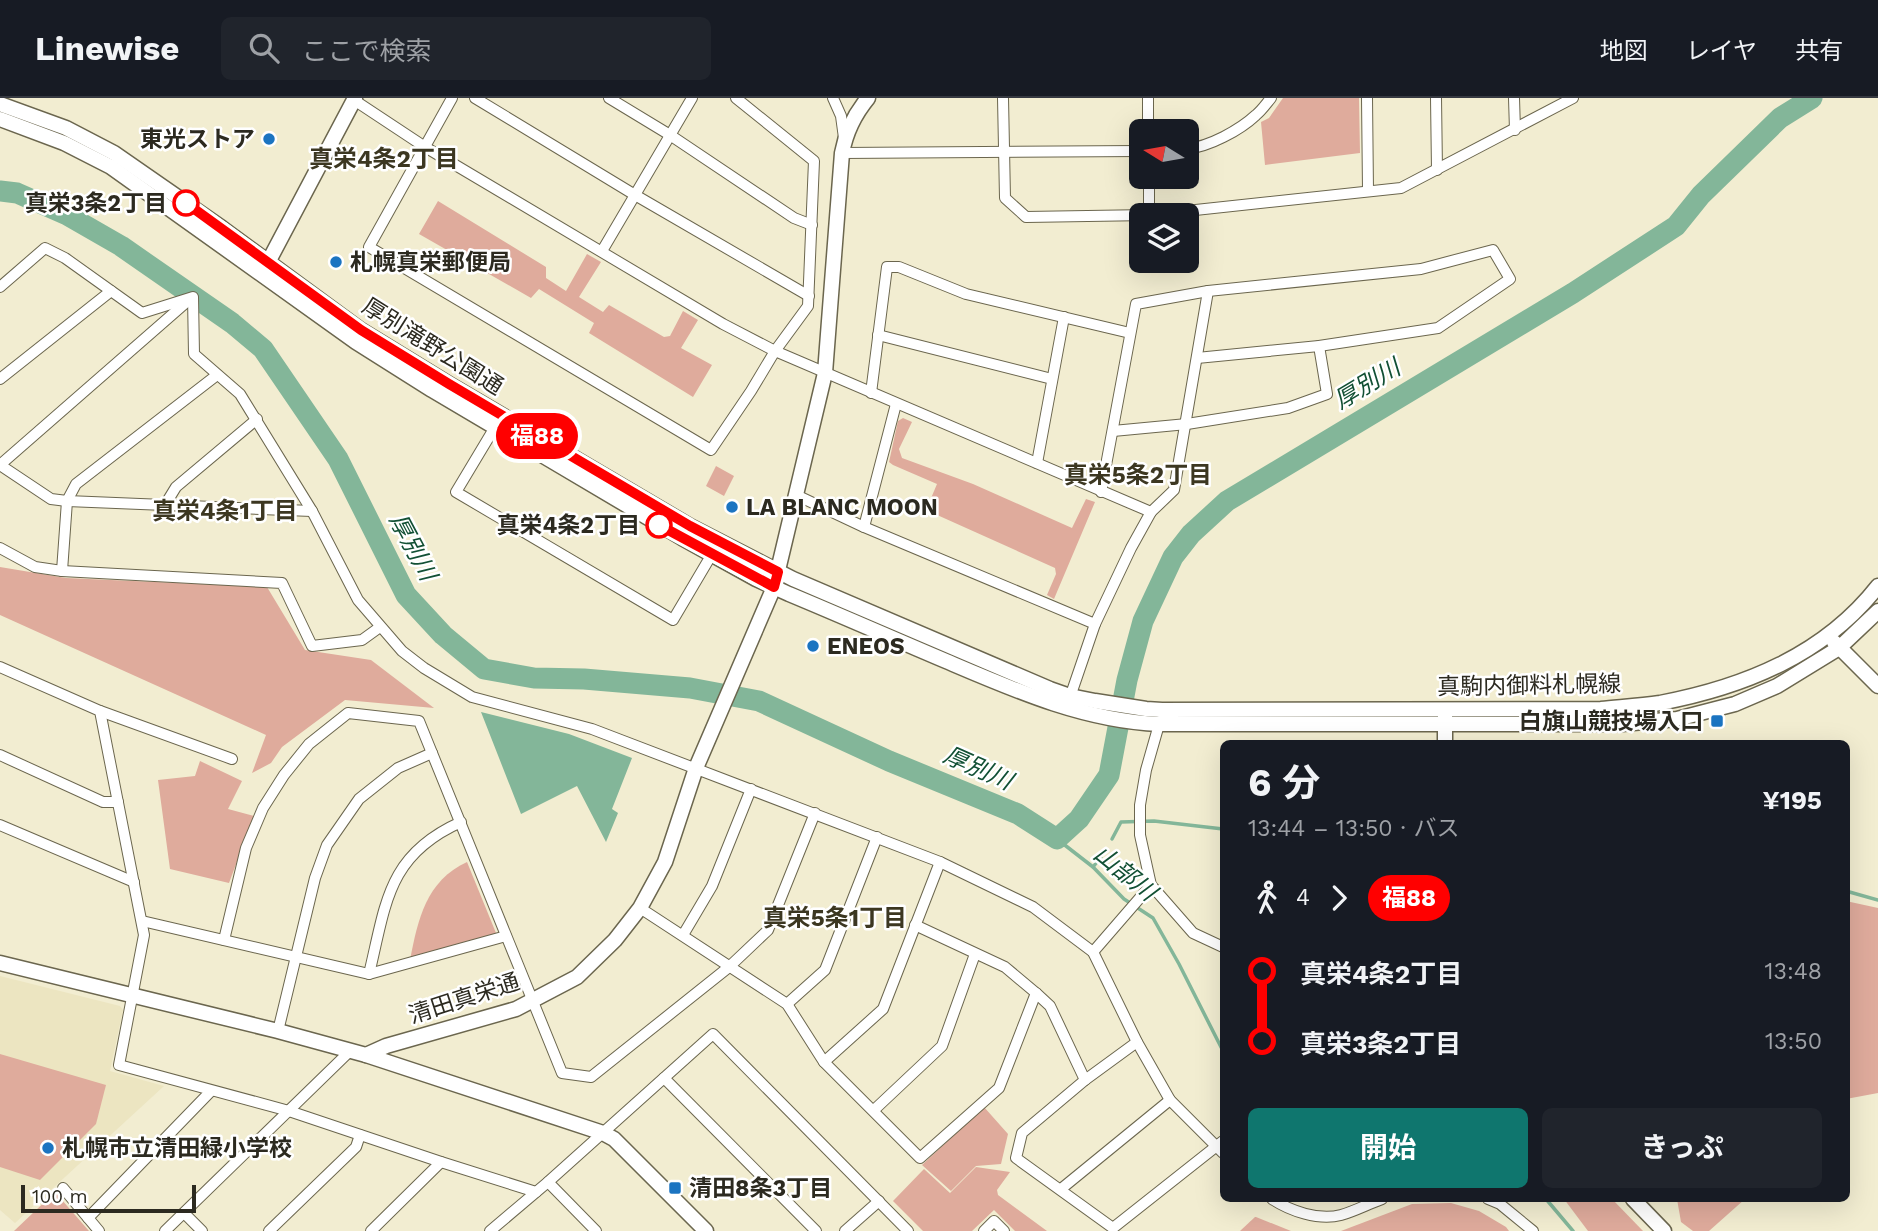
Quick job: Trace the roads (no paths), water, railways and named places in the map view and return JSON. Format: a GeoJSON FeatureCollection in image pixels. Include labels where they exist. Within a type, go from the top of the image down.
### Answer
{"type":"FeatureCollection","features":[{"type":"Feature","properties":{"kind":"main road"},"geometry":{"type":"LineString","coordinates":[[843,146],[852,118],[868,98]]}},
{"type":"Feature","properties":{"kind":"main road"},"geometry":{"type":"LineString","coordinates":[[265,268],[354,99]]}},
{"type":"Feature","properties":{"kind":"main road","name":"厚別滝野公園通"},"geometry":{"type":"LineString","coordinates":[[0,104],[66,128],[114,152],[356,342],[712,554],[774,587],[1017,691],[1069,702]]}},
{"type":"Feature","properties":{"kind":"main road","name":"厚別滝野公園通"},"geometry":{"type":"LineString","coordinates":[[0,119],[64,143],[111,167],[361,330],[690,526],[778,572],[1000,668],[1069,702]]}},
{"type":"Feature","properties":{"kind":"main road","name":"清田真栄通"},"geometry":{"type":"LineString","coordinates":[[366,1055],[386,1046],[488,1017],[533,1001],[577,977],[615,940],[640,908],[665,862],[696,768],[778,572],[825,373],[843,146]]}},
{"type":"Feature","properties":{"kind":"main road","name":"真駒内御料札幌線"},"geometry":{"type":"LineString","coordinates":[[1445,717],[1601,709],[1658,703],[1718,690],[1754,677],[1810,648],[1828,636],[1878,586]]}},
{"type":"Feature","properties":{"kind":"main road","name":"真駒内御料札幌線"},"geometry":{"type":"LineString","coordinates":[[1069,702],[1153,716],[1445,717],[1622,724],[1677,719],[1735,704],[1777,686],[1839,648],[1878,611]]}},
{"type":"Feature","properties":{"kind":"main road"},"geometry":{"type":"LineString","coordinates":[[1828,636],[1878,687]]}},
{"type":"Feature","properties":{"kind":"main road"},"geometry":{"type":"LineString","coordinates":[[1445,717],[1445,740]]}},
{"type":"Feature","properties":{"kind":"main road"},"geometry":{"type":"LineString","coordinates":[[0,962],[366,1055],[603,1133],[614,1139],[706,1231]]}},
{"type":"Feature","properties":{"kind":"main road"},"geometry":{"type":"LineString","coordinates":[[1636,1202],[1664,1231]]}},
{"type":"Feature","properties":{"kind":"street"},"geometry":{"type":"LineString","coordinates":[[452,98],[369,247],[711,450],[775,351],[808,306],[809,296],[814,161],[736,98]]}},
{"type":"Feature","properties":{"kind":"street"},"geometry":{"type":"LineString","coordinates":[[475,98],[809,296]]}},
{"type":"Feature","properties":{"kind":"street"},"geometry":{"type":"LineString","coordinates":[[609,98],[670,135],[794,218],[812,225]]}},
{"type":"Feature","properties":{"kind":"street"},"geometry":{"type":"LineString","coordinates":[[602,251],[692,98]]}},
{"type":"Feature","properties":{"kind":"street"},"geometry":{"type":"LineString","coordinates":[[833,98],[841,116],[843,146],[1005,152],[1129,151]]}},
{"type":"Feature","properties":{"kind":"street"},"geometry":{"type":"LineString","coordinates":[[1003,98],[1005,198],[1026,217],[1129,215]]}},
{"type":"Feature","properties":{"kind":"street"},"geometry":{"type":"LineString","coordinates":[[1148,98],[1148,119]]}},
{"type":"Feature","properties":{"kind":"street"},"geometry":{"type":"LineString","coordinates":[[1199,146],[1226,135],[1257,115],[1271,98]]}},
{"type":"Feature","properties":{"kind":"street"},"geometry":{"type":"LineString","coordinates":[[1367,98],[1368,190]]}},
{"type":"Feature","properties":{"kind":"street"},"geometry":{"type":"LineString","coordinates":[[1436,98],[1437,170]]}},
{"type":"Feature","properties":{"kind":"street"},"geometry":{"type":"LineString","coordinates":[[1514,98],[1515,130]]}},
{"type":"Feature","properties":{"kind":"street"},"geometry":{"type":"LineString","coordinates":[[1199,209],[1401,188],[1573,98]]}},
{"type":"Feature","properties":{"kind":"street"},"geometry":{"type":"LineString","coordinates":[[354,99],[425,147],[723,324],[775,351],[1151,512]]}},
{"type":"Feature","properties":{"kind":"street"},"geometry":{"type":"LineString","coordinates":[[0,287],[45,248],[65,258],[142,313],[193,297]]}},
{"type":"Feature","properties":{"kind":"street"},"geometry":{"type":"LineString","coordinates":[[1101,492],[1136,304],[1208,291],[1421,269],[1493,250],[1510,279],[1438,328],[1320,346],[1198,358]]}},
{"type":"Feature","properties":{"kind":"street"},"geometry":{"type":"LineString","coordinates":[[871,393],[887,267],[899,267],[966,293],[1130,333]]}},
{"type":"Feature","properties":{"kind":"street"},"geometry":{"type":"LineString","coordinates":[[0,379],[111,291]]}},
{"type":"Feature","properties":{"kind":"street"},"geometry":{"type":"LineString","coordinates":[[1069,702],[1095,624],[1131,548],[1151,512],[1174,490],[1208,291]]}},
{"type":"Feature","properties":{"kind":"street"},"geometry":{"type":"LineString","coordinates":[[193,297],[194,354],[240,394],[312,511],[358,600],[402,651],[424,668],[472,697],[592,729],[940,862],[1033,907],[1093,952],[1137,1042],[1170,1100],[1220,1146]]}},
{"type":"Feature","properties":{"kind":"street"},"geometry":{"type":"LineString","coordinates":[[193,297],[0,465],[51,499],[312,511]]}},
{"type":"Feature","properties":{"kind":"street"},"geometry":{"type":"LineString","coordinates":[[1037,463],[1064,317]]}},
{"type":"Feature","properties":{"kind":"street"},"geometry":{"type":"LineString","coordinates":[[878,335],[1052,379]]}},
{"type":"Feature","properties":{"kind":"street"},"geometry":{"type":"LineString","coordinates":[[1113,431],[1186,424],[1288,408],[1327,394],[1320,346]]}},
{"type":"Feature","properties":{"kind":"street"},"geometry":{"type":"LineString","coordinates":[[62,571],[67,501],[76,484],[217,375]]}},
{"type":"Feature","properties":{"kind":"street"},"geometry":{"type":"LineString","coordinates":[[864,527],[896,404]]}},
{"type":"Feature","properties":{"kind":"street"},"geometry":{"type":"LineString","coordinates":[[165,505],[176,487],[257,419]]}},
{"type":"Feature","properties":{"kind":"street"},"geometry":{"type":"LineString","coordinates":[[495,427],[456,492],[673,620],[712,554]]}},
{"type":"Feature","properties":{"kind":"street"},"geometry":{"type":"LineString","coordinates":[[796,495],[864,527],[1095,624]]}},
{"type":"Feature","properties":{"kind":"street"},"geometry":{"type":"LineString","coordinates":[[0,548],[34,568],[282,583],[312,646],[362,640],[380,627]]}},
{"type":"Feature","properties":{"kind":"street"},"geometry":{"type":"LineString","coordinates":[[0,667],[100,711],[232,759]]}},
{"type":"Feature","properties":{"kind":"street"},"geometry":{"type":"LineString","coordinates":[[100,711],[144,935],[119,1065],[289,1111],[536,1192]]}},
{"type":"Feature","properties":{"kind":"street"},"geometry":{"type":"LineString","coordinates":[[224,940],[246,849],[263,808],[309,744],[348,713],[419,721],[562,1073],[591,1077],[729,967],[768,930],[815,813]]}},
{"type":"Feature","properties":{"kind":"street"},"geometry":{"type":"LineString","coordinates":[[1153,716],[1140,805],[1140,835],[1148,888],[1193,933],[1220,946]]}},
{"type":"Feature","properties":{"kind":"street"},"geometry":{"type":"LineString","coordinates":[[278,1031],[314,878],[327,845],[359,799],[398,768],[432,753]]}},
{"type":"Feature","properties":{"kind":"street"},"geometry":{"type":"LineString","coordinates":[[0,755],[103,802],[118,802]]}},
{"type":"Feature","properties":{"kind":"street"},"geometry":{"type":"LineString","coordinates":[[683,935],[712,886],[751,789]]}},
{"type":"Feature","properties":{"kind":"street"},"geometry":{"type":"LineString","coordinates":[[369,974],[388,894],[403,866],[428,839],[461,822]]}},
{"type":"Feature","properties":{"kind":"street"},"geometry":{"type":"LineString","coordinates":[[0,825],[134,882]]}},
{"type":"Feature","properties":{"kind":"street"},"geometry":{"type":"LineString","coordinates":[[787,1004],[825,970],[877,837]]}},
{"type":"Feature","properties":{"kind":"street"},"geometry":{"type":"LineString","coordinates":[[824,1062],[883,1009],[940,862]]}},
{"type":"Feature","properties":{"kind":"street"},"geometry":{"type":"LineString","coordinates":[[1093,952],[1148,888]]}},
{"type":"Feature","properties":{"kind":"street"},"geometry":{"type":"LineString","coordinates":[[640,908],[787,1004],[824,1062],[920,1158],[999,1088],[1036,993]]}},
{"type":"Feature","properties":{"kind":"street"},"geometry":{"type":"LineString","coordinates":[[142,921],[369,974],[506,936]]}},
{"type":"Feature","properties":{"kind":"street"},"geometry":{"type":"LineString","coordinates":[[915,925],[1005,967],[1036,993],[1049,1006],[1085,1080]]}},
{"type":"Feature","properties":{"kind":"street"},"geometry":{"type":"LineString","coordinates":[[874,1110],[942,1046],[975,954]]}},
{"type":"Feature","properties":{"kind":"street"},"geometry":{"type":"LineString","coordinates":[[493,1230],[713,1034],[908,1231]]}},
{"type":"Feature","properties":{"kind":"street"},"geometry":{"type":"LineString","coordinates":[[1137,1042],[1085,1080],[1022,1133],[1016,1158],[1113,1228],[1220,1148]]}},
{"type":"Feature","properties":{"kind":"street"},"geometry":{"type":"LineString","coordinates":[[165,1231],[349,1052]]}},
{"type":"Feature","properties":{"kind":"street"},"geometry":{"type":"LineString","coordinates":[[664,1078],[816,1231]]}},
{"type":"Feature","properties":{"kind":"street"},"geometry":{"type":"LineString","coordinates":[[88,1218],[211,1091]]}},
{"type":"Feature","properties":{"kind":"street"},"geometry":{"type":"LineString","coordinates":[[1060,1189],[1170,1100]]}},
{"type":"Feature","properties":{"kind":"street"},"geometry":{"type":"LineString","coordinates":[[269,1231],[356,1147],[360,1135]]}},
{"type":"Feature","properties":{"kind":"street"},"geometry":{"type":"LineString","coordinates":[[371,1231],[441,1162]]}},
{"type":"Feature","properties":{"kind":"street"},"geometry":{"type":"LineString","coordinates":[[548,1182],[596,1231]]}},
{"type":"Feature","properties":{"kind":"street"},"geometry":{"type":"LineString","coordinates":[[63,1188],[99,1231]]}},
{"type":"Feature","properties":{"kind":"street"},"geometry":{"type":"LineString","coordinates":[[845,1231],[879,1202]]}},
{"type":"Feature","properties":{"kind":"street"},"geometry":{"type":"LineString","coordinates":[[1277,1202],[1309,1215],[1338,1216],[1374,1202]]}},
{"type":"Feature","properties":{"kind":"street"},"geometry":{"type":"LineString","coordinates":[[1495,1202],[1533,1231]]}},
{"type":"Feature","properties":{"kind":"street"},"geometry":{"type":"LineString","coordinates":[[184,1213],[202,1231]]}},
{"type":"Feature","properties":{"kind":"street"},"geometry":{"type":"LineString","coordinates":[[984,1231],[994,1221],[1004,1231]]}},
{"type":"Feature","properties":{"kind":"waterway","name":"厚別川"},"geometry":{"type":"LineString","coordinates":[[0,191],[17,193],[67,215],[121,246],[232,323],[263,349],[338,459],[406,595],[443,635],[484,669],[534,678],[584,679],[690,688],[759,701],[889,761],[1018,814],[1057,839],[1079,819],[1109,775],[1127,680],[1143,621],[1173,557],[1191,534],[1227,501],[1573,293],[1676,226],[1701,195],[1780,118],[1812,98]]}},
{"type":"Feature","properties":{"kind":"waterway"},"geometry":{"type":"LineString","coordinates":[[1112,839],[1121,822],[1154,821],[1220,829]]}},
{"type":"Feature","properties":{"kind":"waterway","name":"山部川"},"geometry":{"type":"LineString","coordinates":[[1057,839],[1093,867],[1124,899],[1153,918],[1220,1045]]}},
{"type":"Feature","properties":{"kind":"waterway"},"geometry":{"type":"LineString","coordinates":[[1093,867],[1101,857]]}},
{"type":"Feature","properties":{"kind":"waterway"},"geometry":{"type":"LineString","coordinates":[[1850,892],[1878,900]]}},
{"type":"Feature","properties":{"kind":"waterway","name":"山部川"},"geometry":{"type":"LineString","coordinates":[[1549,1202],[1573,1231]]}},
{"type":"Feature","properties":{"kind":"place","name":"東光ストア"},"geometry":{"type":"Point","coordinates":[269,139]}},
{"type":"Feature","properties":{"kind":"place","name":"真栄3条2丁目"},"geometry":{"type":"Point","coordinates":[186,203]}},
{"type":"Feature","properties":{"kind":"place","name":"札幌真栄郵便局"},"geometry":{"type":"Point","coordinates":[336,262]}},
{"type":"Feature","properties":{"kind":"place","name":"LA BLANC MOON"},"geometry":{"type":"Point","coordinates":[732,507]}},
{"type":"Feature","properties":{"kind":"place","name":"真栄4条2丁目"},"geometry":{"type":"Point","coordinates":[659,525]}},
{"type":"Feature","properties":{"kind":"place","name":"ENEOS"},"geometry":{"type":"Point","coordinates":[813,646]}},
{"type":"Feature","properties":{"kind":"place","name":"白旗山競技場入口"},"geometry":{"type":"Point","coordinates":[1717,721]}},
{"type":"Feature","properties":{"kind":"place","name":"札幌市立清田緑小学校"},"geometry":{"type":"Point","coordinates":[48,1148]}},
{"type":"Feature","properties":{"kind":"place","name":"清田8条3丁目"},"geometry":{"type":"Point","coordinates":[675,1188]}},
{"type":"Feature","properties":{"kind":"district","name":"真栄4条2丁目"},"geometry":{"type":"Point","coordinates":[384,159]}},
{"type":"Feature","properties":{"kind":"district","name":"真栄5条2丁目"},"geometry":{"type":"Point","coordinates":[1138,475]}},
{"type":"Feature","properties":{"kind":"district","name":"真栄4条1丁目"},"geometry":{"type":"Point","coordinates":[225,511]}},
{"type":"Feature","properties":{"kind":"district","name":"真栄5条1丁目"},"geometry":{"type":"Point","coordinates":[835,918]}}]}
